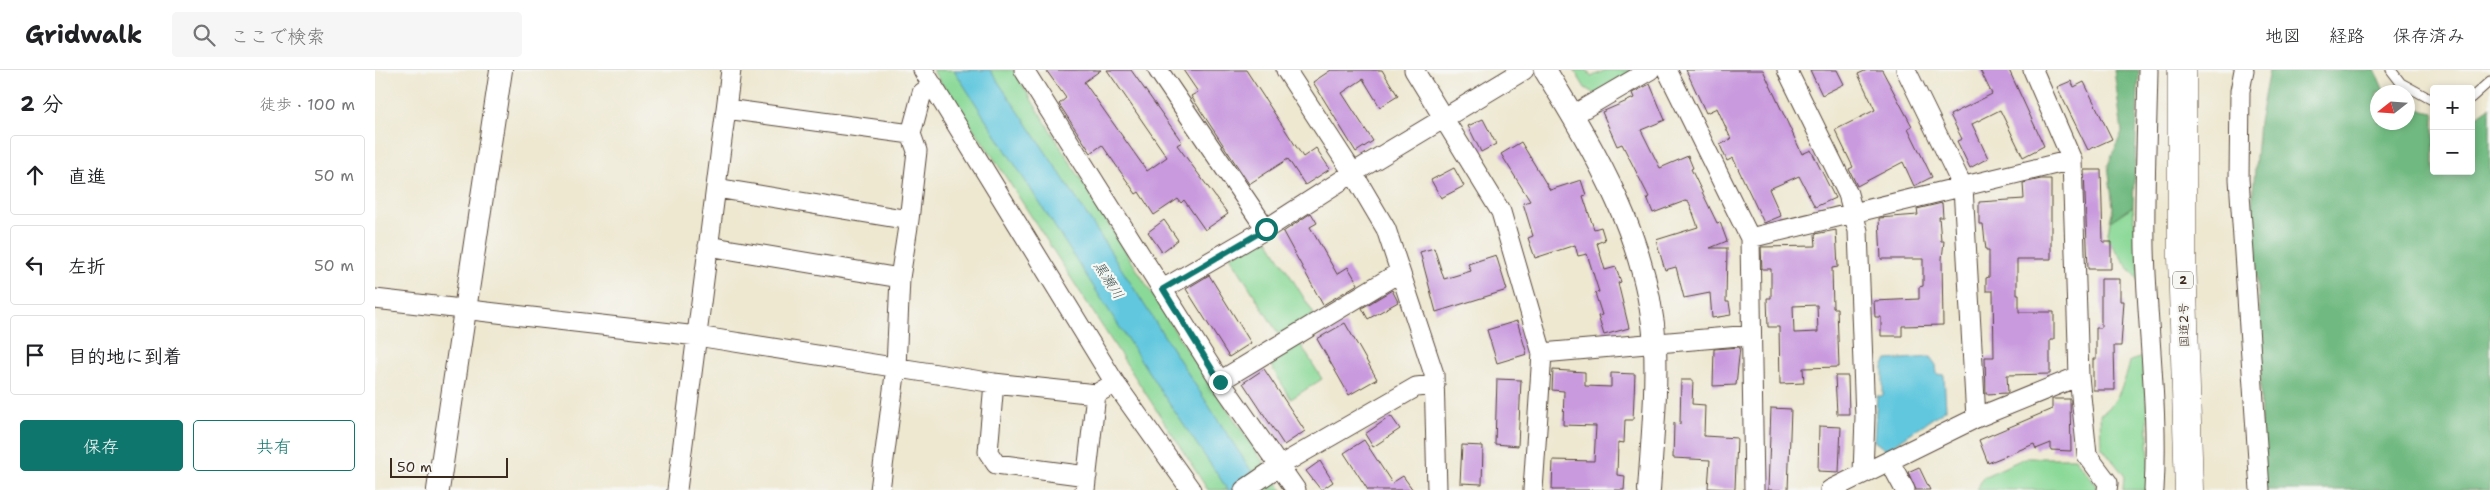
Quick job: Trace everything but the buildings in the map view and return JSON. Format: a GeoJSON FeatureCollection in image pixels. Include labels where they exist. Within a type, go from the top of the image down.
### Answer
{"type":"FeatureCollection","features":[{"type":"Feature","properties":{"kind":"highway","name":"国道2号"},"geometry":{"type":"LineString","coordinates":[[2182,70],[2184,346],[2189,490]]}},
{"type":"Feature","properties":{"kind":"highway"},"geometry":{"type":"LineString","coordinates":[[2181,490],[2184,346]]}},
{"type":"Feature","properties":{"kind":"highway"},"geometry":{"type":"LineString","coordinates":[[2184,346],[2203,490]]}},
{"type":"Feature","properties":{"kind":"street"},"geometry":{"type":"LineString","coordinates":[[438,490],[501,70]]}},
{"type":"Feature","properties":{"kind":"street"},"geometry":{"type":"LineString","coordinates":[[677,490],[731,70]]}},
{"type":"Feature","properties":{"kind":"street"},"geometry":{"type":"LineString","coordinates":[[1024,70],[1220,382],[1277,468],[1296,490]]}},
{"type":"Feature","properties":{"kind":"street"},"geometry":{"type":"LineString","coordinates":[[1158,70],[1266,229]]}},
{"type":"Feature","properties":{"kind":"street"},"geometry":{"type":"LineString","coordinates":[[1286,70],[1353,173],[1386,229],[1435,385],[1437,490]]}},
{"type":"Feature","properties":{"kind":"street"},"geometry":{"type":"LineString","coordinates":[[1414,70],[1501,212],[1542,354],[1533,490]]}},
{"type":"Feature","properties":{"kind":"street"},"geometry":{"type":"LineString","coordinates":[[1163,289],[1266,229],[1353,173],[1444,120],[1524,70]]}},
{"type":"Feature","properties":{"kind":"street"},"geometry":{"type":"LineString","coordinates":[[1545,70],[1604,169],[1623,209],[1643,270],[1655,344],[1656,380],[1649,490]]}},
{"type":"Feature","properties":{"kind":"street"},"geometry":{"type":"LineString","coordinates":[[1573,115],[1650,70]]}},
{"type":"Feature","properties":{"kind":"street"},"geometry":{"type":"LineString","coordinates":[[1667,70],[1750,238],[1753,490]]}},
{"type":"Feature","properties":{"kind":"street"},"geometry":{"type":"LineString","coordinates":[[1787,70],[1848,194],[1857,231],[1865,407],[1863,473]]}},
{"type":"Feature","properties":{"kind":"street"},"geometry":{"type":"LineString","coordinates":[[1907,70],[1963,187],[1976,418]]}},
{"type":"Feature","properties":{"kind":"street"},"geometry":{"type":"LineString","coordinates":[[2033,70],[2072,160],[2079,376],[2087,455],[2107,483],[2107,490]]}},
{"type":"Feature","properties":{"kind":"street"},"geometry":{"type":"LineString","coordinates":[[2148,70],[2145,248],[2155,469],[2153,490]]}},
{"type":"Feature","properties":{"kind":"street"},"geometry":{"type":"LineString","coordinates":[[2244,70],[2240,91],[2239,179],[2260,490]]}},
{"type":"Feature","properties":{"kind":"street"},"geometry":{"type":"LineString","coordinates":[[880,490],[896,367],[899,278],[909,220],[917,151],[911,134],[928,77]]}},
{"type":"Feature","properties":{"kind":"street"},"geometry":{"type":"LineString","coordinates":[[928,77],[1115,383],[1191,490]]}},
{"type":"Feature","properties":{"kind":"street"},"geometry":{"type":"LineString","coordinates":[[726,109],[911,134]]}},
{"type":"Feature","properties":{"kind":"street"},"geometry":{"type":"LineString","coordinates":[[1750,238],[1853,211],[1963,187],[2072,160]]}},
{"type":"Feature","properties":{"kind":"street"},"geometry":{"type":"LineString","coordinates":[[716,188],[909,220]]}},
{"type":"Feature","properties":{"kind":"street"},"geometry":{"type":"LineString","coordinates":[[709,246],[899,278]]}},
{"type":"Feature","properties":{"kind":"street"},"geometry":{"type":"LineString","coordinates":[[1220,382],[1400,272]]}},
{"type":"Feature","properties":{"kind":"street"},"geometry":{"type":"LineString","coordinates":[[375,299],[464,311],[697,336],[994,383],[1095,394],[1115,383]]}},
{"type":"Feature","properties":{"kind":"street"},"geometry":{"type":"LineString","coordinates":[[1542,354],[1751,336]]}},
{"type":"Feature","properties":{"kind":"street"},"geometry":{"type":"LineString","coordinates":[[1830,490],[1976,418],[2079,376]]}},
{"type":"Feature","properties":{"kind":"street"},"geometry":{"type":"LineString","coordinates":[[994,383],[988,452],[996,464],[1086,483],[1095,394]]}},
{"type":"Feature","properties":{"kind":"street"},"geometry":{"type":"LineString","coordinates":[[1243,490],[1277,468],[1416,387],[1435,385]]}},
{"type":"Feature","properties":{"kind":"street"},"geometry":{"type":"LineString","coordinates":[[1890,462],[1905,490]]}},
{"type":"Feature","properties":{"kind":"lane"},"geometry":{"type":"LineString","coordinates":[[2391,70],[2401,83],[2430,99]]}},
{"type":"Feature","properties":{"kind":"lane"},"geometry":{"type":"LineString","coordinates":[[2475,94],[2490,81]]}},
{"type":"Feature","properties":{"kind":"green space"},"geometry":{"type":"Polygon","coordinates":[[[932,70],[1013,70],[1180,339],[1282,490],[1208,490],[989,151],[932,70]]]}},
{"type":"Feature","properties":{"kind":"green space"},"geometry":{"type":"Polygon","coordinates":[[[1574,70],[1587,70],[1591,77],[1606,70],[1635,70],[1595,94],[1585,88],[1574,70]]]}},
{"type":"Feature","properties":{"kind":"green space"},"geometry":{"type":"Polygon","coordinates":[[[2114,70],[2139,70],[2133,206],[2110,221],[2113,208],[2108,165],[2122,132],[2114,70]]]}},
{"type":"Feature","properties":{"kind":"green space"},"geometry":{"type":"Polygon","coordinates":[[[2269,70],[2375,70],[2381,85],[2370,85],[2370,130],[2415,130],[2415,106],[2430,112],[2430,175],[2475,175],[2475,117],[2490,107],[2490,490],[2261,490],[2260,315],[2251,215],[2259,122],[2269,70]]]}},
{"type":"Feature","properties":{"kind":"green space"},"geometry":{"type":"Polygon","coordinates":[[[2133,206],[2140,283],[2107,239],[2110,221],[2133,206]]]}},
{"type":"Feature","properties":{"kind":"green space"},"geometry":{"type":"Polygon","coordinates":[[[1265,235],[1314,314],[1279,335],[1230,256],[1265,235]]]}},
{"type":"Feature","properties":{"kind":"green space"},"geometry":{"type":"Polygon","coordinates":[[[1298,340],[1322,379],[1291,399],[1267,359],[1298,340]]]}},
{"type":"Feature","properties":{"kind":"green space"},"geometry":{"type":"Polygon","coordinates":[[[2145,356],[2150,490],[2123,490],[2124,475],[2101,446],[2100,414],[2106,411],[2116,399],[2130,361],[2145,356]]]}},
{"type":"Feature","properties":{"kind":"green space"},"geometry":{"type":"Polygon","coordinates":[[[2025,458],[2075,458],[2093,480],[2097,490],[1977,490],[1983,477],[2025,458]]]}},
{"type":"Feature","properties":{"kind":"water","name":"黒瀬川"},"geometry":{"type":"Polygon","coordinates":[[[954,70],[990,70],[1094,226],[1264,490],[1228,490],[1162,393],[954,70]]]}},
{"type":"Feature","properties":{"kind":"water"},"geometry":{"type":"Polygon","coordinates":[[[1930,357],[1936,365],[1937,374],[1944,375],[1946,409],[1886,450],[1874,441],[1877,396],[1883,396],[1883,367],[1887,360],[1930,357]]]}},
{"type":"Feature","properties":{"kind":"route"},"geometry":{"type":"LineString","coordinates":[[1220,382],[1163,289],[1266,229]]}}]}
